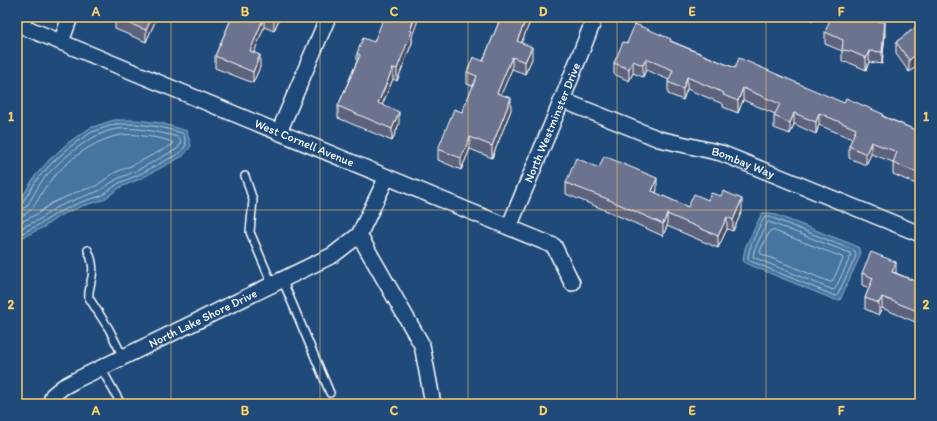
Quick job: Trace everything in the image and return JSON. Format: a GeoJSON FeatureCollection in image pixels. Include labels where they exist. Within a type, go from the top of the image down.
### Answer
{"type":"FeatureCollection","features":[{"type":"Feature","properties":{"kind":"street"},"geometry":{"type":"LineString","coordinates":[[61,42],[70,17]]}},
{"type":"Feature","properties":{"kind":"street"},"geometry":{"type":"LineString","coordinates":[[279,132],[328,17]]}},
{"type":"Feature","properties":{"kind":"street","name":"North Westminster Drive"},"geometry":{"type":"LineString","coordinates":[[509,227],[595,17]]}},
{"type":"Feature","properties":{"kind":"street","name":"West Cornell Avenue"},"geometry":{"type":"LineString","coordinates":[[17,24],[554,246],[572,283]]}},
{"type":"Feature","properties":{"kind":"street","name":"Bombay Way"},"geometry":{"type":"LineString","coordinates":[[562,100],[659,139],[720,153],[920,234]]}},
{"type":"Feature","properties":{"kind":"street","name":"North Lake Shore Drive"},"geometry":{"type":"LineString","coordinates":[[50,404],[53,395],[63,387],[333,254],[358,235],[387,178]]}},
{"type":"Feature","properties":{"kind":"street"},"geometry":{"type":"LineString","coordinates":[[358,235],[422,345],[433,404]]}},
{"type":"Feature","properties":{"kind":"lane"},"geometry":{"type":"LineString","coordinates":[[245,176],[253,200],[250,232],[277,282],[330,393]]}},
{"type":"Feature","properties":{"kind":"lane"},"geometry":{"type":"LineString","coordinates":[[88,250],[93,262],[88,294],[89,298],[110,329],[123,357]]}},
{"type":"Feature","properties":{"kind":"lane"},"geometry":{"type":"LineString","coordinates":[[101,368],[121,404]]}},
{"type":"Feature","properties":{"kind":"water"},"geometry":{"type":"Polygon","coordinates":[[[114,120],[137,120],[161,123],[187,131],[191,146],[183,156],[140,179],[121,187],[103,200],[82,206],[59,216],[44,227],[17,240],[17,203],[35,176],[49,160],[69,142],[90,128],[114,120]]]}},
{"type":"Feature","properties":{"kind":"water"},"geometry":{"type":"Polygon","coordinates":[[[762,213],[771,213],[859,248],[860,256],[840,300],[835,300],[745,263],[743,260],[745,248],[762,213]]]}},
{"type":"Feature","properties":{"kind":"building"},"geometry":{"type":"Polygon","coordinates":[[[152,17],[146,30],[115,18],[152,17]]]}},
{"type":"Feature","properties":{"kind":"building"},"geometry":{"type":"Polygon","coordinates":[[[232,17],[264,17],[250,51],[260,55],[253,72],[215,56],[232,17]]]}},
{"type":"Feature","properties":{"kind":"building"},"geometry":{"type":"Polygon","coordinates":[[[384,17],[415,17],[410,30],[412,31],[397,69],[393,68],[378,103],[399,112],[392,129],[338,106],[360,55],[357,53],[363,38],[374,42],[384,17]]]}},
{"type":"Feature","properties":{"kind":"building"},"geometry":{"type":"Polygon","coordinates":[[[501,17],[527,17],[517,41],[532,47],[525,62],[512,57],[497,93],[511,98],[492,146],[470,137],[461,158],[438,149],[454,109],[462,112],[477,76],[467,72],[473,57],[483,61],[501,17]]]}},
{"type":"Feature","properties":{"kind":"building"},"geometry":{"type":"Polygon","coordinates":[[[831,17],[885,22],[882,52],[869,51],[866,58],[850,51],[842,50],[843,40],[825,32],[831,17]]]}},
{"type":"Feature","properties":{"kind":"building"},"geometry":{"type":"Polygon","coordinates":[[[635,24],[671,39],[670,41],[735,68],[739,58],[844,103],[846,98],[883,114],[882,116],[920,132],[920,169],[918,173],[893,163],[897,152],[871,142],[866,154],[849,146],[856,129],[819,113],[816,122],[794,113],[790,123],[774,116],[780,104],[743,88],[738,101],[723,95],[724,93],[687,77],[683,89],[668,82],[673,70],[646,59],[643,65],[633,61],[629,69],[614,63],[623,42],[627,43],[635,24]]]}},
{"type":"Feature","properties":{"kind":"building"},"geometry":{"type":"Polygon","coordinates":[[[920,24],[920,58],[917,54],[909,60],[896,42],[920,24]]]}},
{"type":"Feature","properties":{"kind":"building"},"geometry":{"type":"Polygon","coordinates":[[[604,156],[657,178],[652,191],[688,207],[694,194],[708,200],[711,193],[721,196],[723,191],[742,199],[733,220],[727,217],[718,236],[667,214],[663,224],[605,198],[566,183],[576,158],[599,168],[604,156]]]}},
{"type":"Feature","properties":{"kind":"building"},"geometry":{"type":"Polygon","coordinates":[[[871,252],[896,262],[892,272],[920,283],[920,312],[882,297],[879,303],[865,298],[873,278],[862,273],[871,252]]]}}]}
